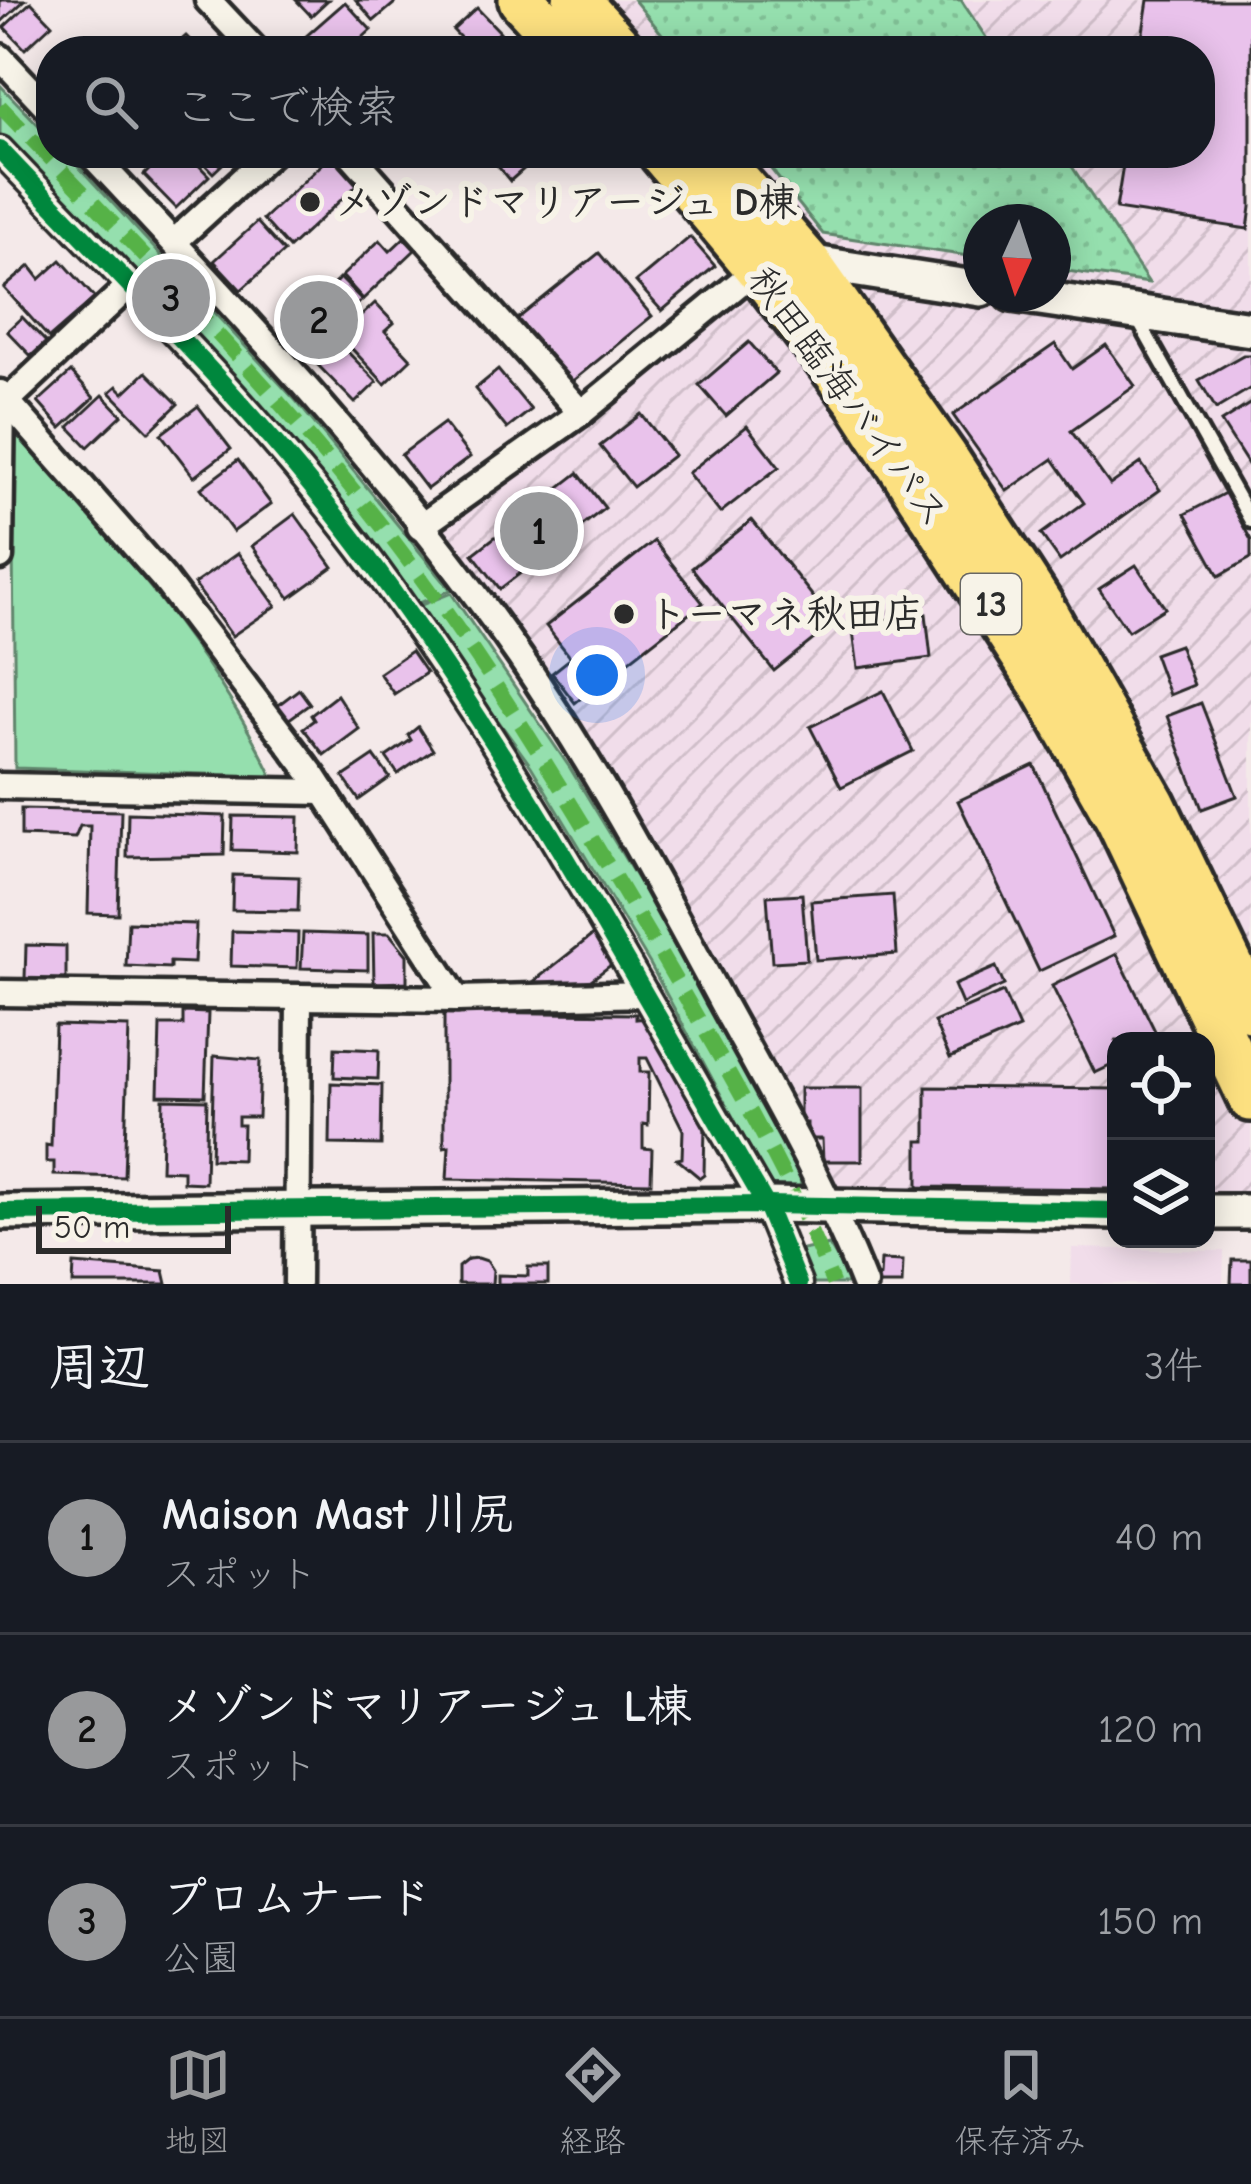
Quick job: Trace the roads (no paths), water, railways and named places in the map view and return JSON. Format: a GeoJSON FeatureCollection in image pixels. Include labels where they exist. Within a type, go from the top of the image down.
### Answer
{"type":"FeatureCollection","features":[{"type":"Feature","properties":{"kind":"highway"},"geometry":{"type":"LineString","coordinates":[[522,0],[555,36]]}},
{"type":"Feature","properties":{"kind":"highway"},"geometry":{"type":"LineString","coordinates":[[576,0],[608,36]]}},
{"type":"Feature","properties":{"kind":"highway","name":"秋田臨海バイパス"},"geometry":{"type":"LineString","coordinates":[[675,168],[859,401],[1045,688],[1119,820],[1239,1002]]}},
{"type":"Feature","properties":{"kind":"highway","name":"秋田臨海バイパス"},"geometry":{"type":"LineString","coordinates":[[725,168],[807,262],[944,457],[1041,607],[1152,803],[1239,1002],[1251,1098]]}},
{"type":"Feature","properties":{"kind":"street"},"geometry":{"type":"LineString","coordinates":[[208,0],[242,36]]}},
{"type":"Feature","properties":{"kind":"street"},"geometry":{"type":"LineString","coordinates":[[0,57],[36,95]]}},
{"type":"Feature","properties":{"kind":"street"},"geometry":{"type":"LineString","coordinates":[[0,150],[250,414],[374,566],[497,743],[766,1205],[797,1284]]}},
{"type":"Feature","properties":{"kind":"street"},"geometry":{"type":"LineString","coordinates":[[104,168],[318,398],[517,652],[649,868],[834,1207],[864,1284]]}},
{"type":"Feature","properties":{"kind":"street"},"geometry":{"type":"LineString","coordinates":[[174,242],[255,168]]}},
{"type":"Feature","properties":{"kind":"street"},"geometry":{"type":"LineString","coordinates":[[363,168],[581,413]]}},
{"type":"Feature","properties":{"kind":"street"},"geometry":{"type":"LineString","coordinates":[[420,527],[581,413],[758,268],[807,262],[963,286]]}},
{"type":"Feature","properties":{"kind":"street"},"geometry":{"type":"LineString","coordinates":[[0,557],[3,396],[129,286]]}},
{"type":"Feature","properties":{"kind":"street"},"geometry":{"type":"LineString","coordinates":[[1071,303],[1251,329]]}},
{"type":"Feature","properties":{"kind":"street"},"geometry":{"type":"LineString","coordinates":[[3,396],[163,578],[324,792],[457,999]]}},
{"type":"Feature","properties":{"kind":"street"},"geometry":{"type":"LineString","coordinates":[[0,786],[324,792]]}},
{"type":"Feature","properties":{"kind":"street"},"geometry":{"type":"LineString","coordinates":[[0,993],[457,999],[644,994]]}},
{"type":"Feature","properties":{"kind":"street"},"geometry":{"type":"LineString","coordinates":[[296,1284],[299,998]]}},
{"type":"Feature","properties":{"kind":"street"},"geometry":{"type":"LineString","coordinates":[[0,1212],[766,1205],[1107,1210]]}},
{"type":"Feature","properties":{"kind":"street"},"geometry":{"type":"LineString","coordinates":[[1215,1212],[1251,1212]]}},
{"type":"Feature","properties":{"kind":"lane"},"geometry":{"type":"LineString","coordinates":[[1135,313],[1251,521]]}},
{"type":"Feature","properties":{"kind":"place","name":"メゾンドマリアージュ D棟"},"geometry":{"type":"Point","coordinates":[310,202]}},
{"type":"Feature","properties":{"kind":"place","name":"プロムナード"},"geometry":{"type":"Point","coordinates":[171,298]}},
{"type":"Feature","properties":{"kind":"place","name":"メゾンドマリアージュ L棟"},"geometry":{"type":"Point","coordinates":[319,320]}},
{"type":"Feature","properties":{"kind":"place","name":"Maison Mast 川尻"},"geometry":{"type":"Point","coordinates":[539,531]}},
{"type":"Feature","properties":{"kind":"place","name":"トーマネ秋田店"},"geometry":{"type":"Point","coordinates":[624,614]}}]}
